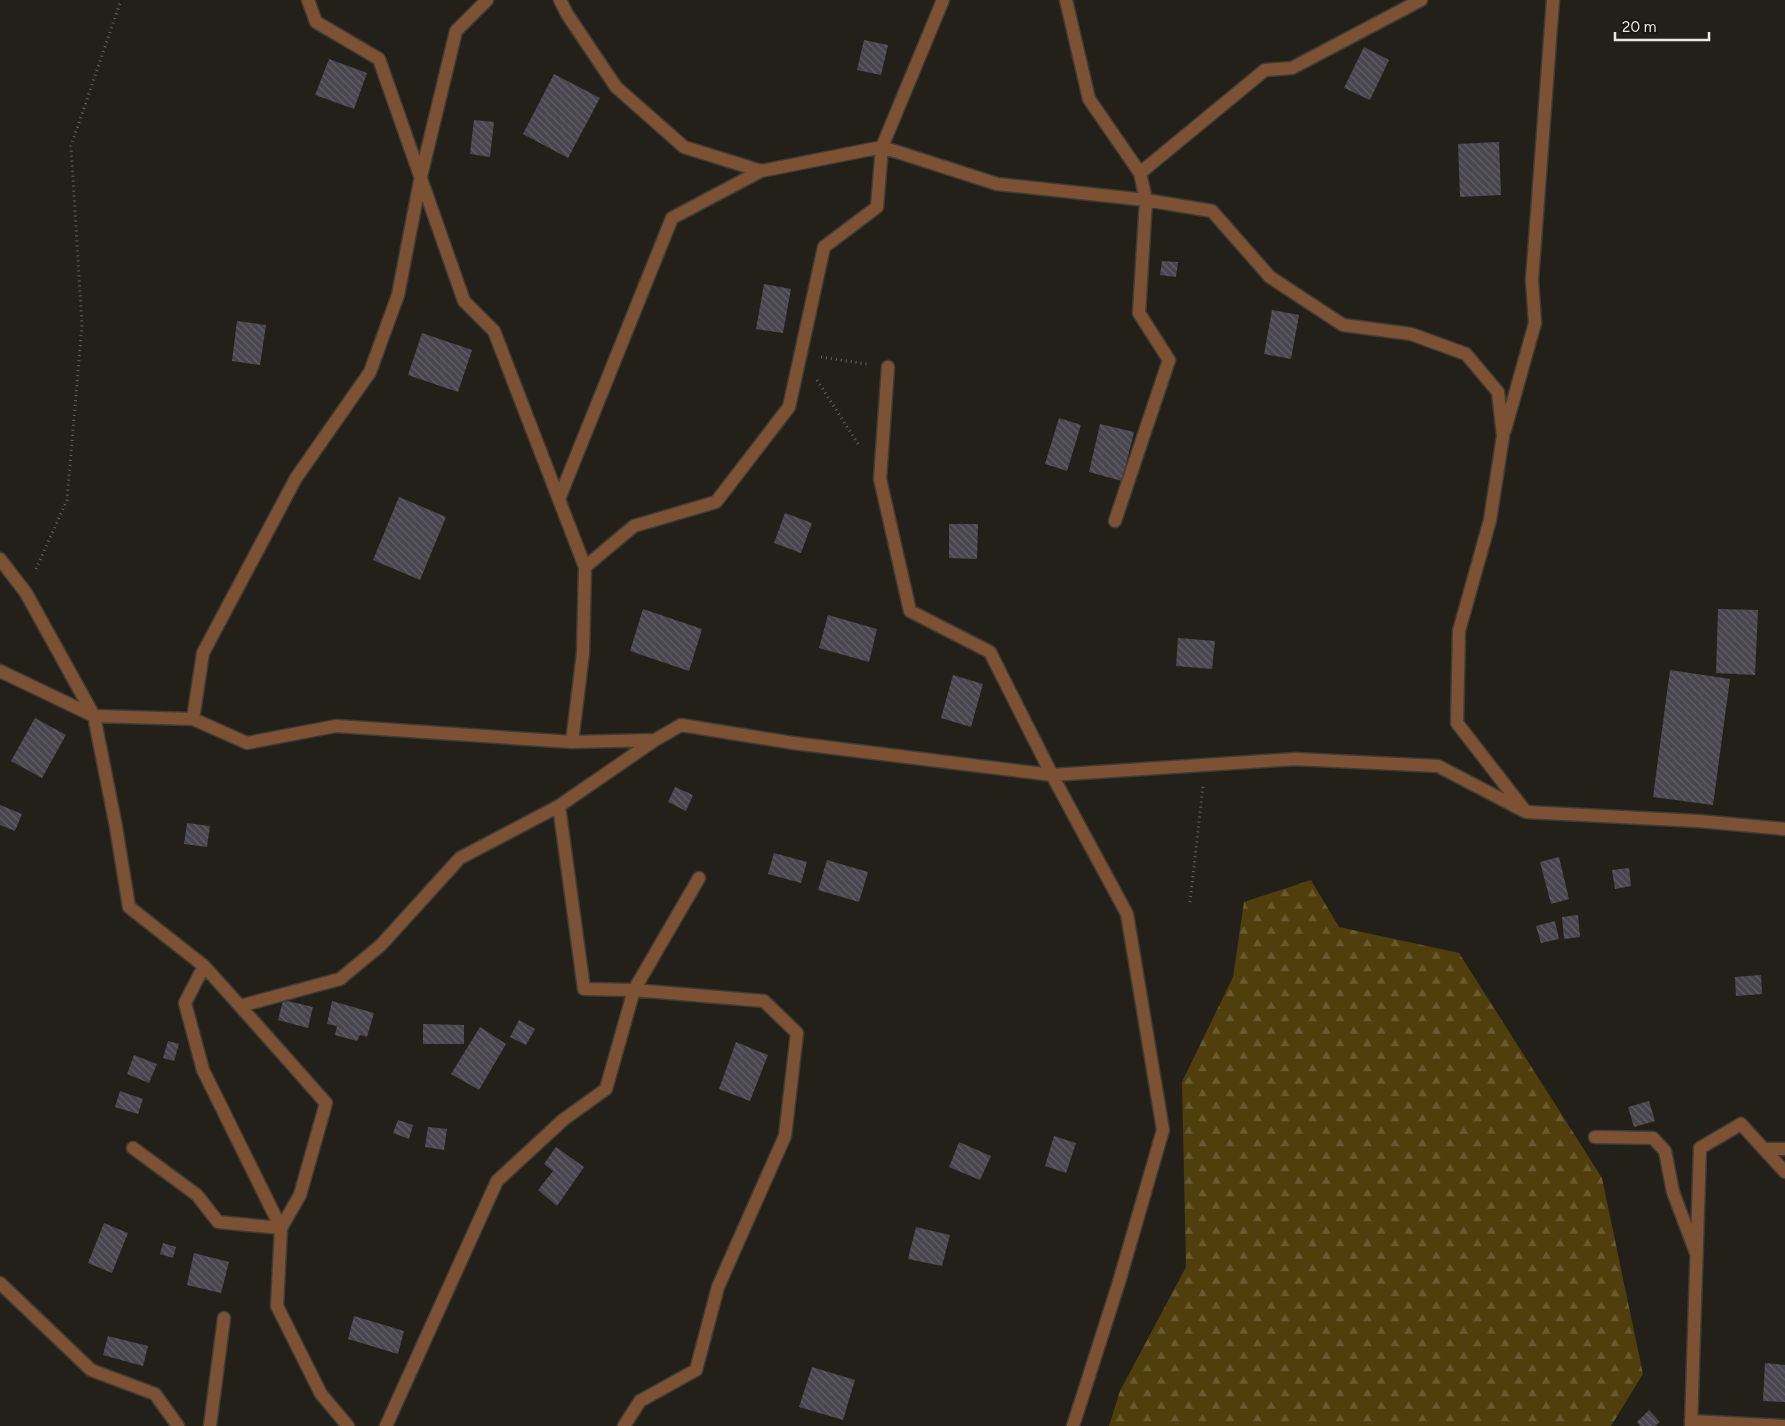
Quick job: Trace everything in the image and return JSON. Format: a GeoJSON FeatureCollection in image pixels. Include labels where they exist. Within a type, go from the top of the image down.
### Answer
{"type":"FeatureCollection","features":[{"type":"Feature","properties":{"kind":"street"},"geometry":{"type":"LineString","coordinates":[[308,0],[316,22],[379,59],[464,301],[494,331],[585,567],[583,653],[572,742]]}},
{"type":"Feature","properties":{"kind":"street"},"geometry":{"type":"LineString","coordinates":[[193,719],[203,653],[296,478],[370,372],[398,295],[420,176],[456,31],[487,0]]}},
{"type":"Feature","properties":{"kind":"street"},"geometry":{"type":"LineString","coordinates":[[560,0],[567,14],[616,87],[684,147],[761,171]]}},
{"type":"Feature","properties":{"kind":"street"},"geometry":{"type":"LineString","coordinates":[[585,567],[634,526],[716,502],[790,407],[824,247],[877,207],[882,147],[943,0]]}},
{"type":"Feature","properties":{"kind":"street"},"geometry":{"type":"LineString","coordinates":[[1066,0],[1089,99],[1140,173],[1146,200],[1139,313],[1169,360],[1115,521]]}},
{"type":"Feature","properties":{"kind":"street"},"geometry":{"type":"LineString","coordinates":[[1140,173],[1265,70],[1292,68],[1421,0]]}},
{"type":"Feature","properties":{"kind":"street"},"geometry":{"type":"LineString","coordinates":[[1526,812],[1456,722],[1459,631],[1490,520],[1503,436],[1535,323],[1532,280],[1553,0]]}},
{"type":"Feature","properties":{"kind":"street"},"geometry":{"type":"LineString","coordinates":[[559,499],[672,218],[761,171],[882,147],[997,184],[1146,200],[1212,211],[1270,277],[1343,325],[1411,334],[1466,354],[1498,392],[1503,436]]}},
{"type":"Feature","properties":{"kind":"street"},"geometry":{"type":"LineString","coordinates":[[888,367],[880,479],[910,611],[990,652],[1052,775],[1127,914],[1163,1130],[1119,1282],[1073,1426]]}},
{"type":"Feature","properties":{"kind":"street"},"geometry":{"type":"LineString","coordinates":[[0,559],[26,592],[94,716],[116,827],[129,907],[204,966],[326,1102],[300,1195],[281,1228],[276,1306],[321,1394],[348,1426]]}},
{"type":"Feature","properties":{"kind":"street"},"geometry":{"type":"LineString","coordinates":[[0,671],[94,716],[193,719],[247,743],[336,726],[572,742],[654,740]]}},
{"type":"Feature","properties":{"kind":"street"},"geometry":{"type":"LineString","coordinates":[[240,1006],[340,979],[381,945],[460,858],[559,806],[654,740],[681,725],[793,744],[1052,775],[1295,759],[1438,766],[1526,812],[1698,821],[1785,829]]}},
{"type":"Feature","properties":{"kind":"street"},"geometry":{"type":"LineString","coordinates":[[559,806],[584,989],[634,990],[764,1001],[797,1033],[785,1136],[718,1287],[696,1370],[640,1401],[624,1426]]}},
{"type":"Feature","properties":{"kind":"street"},"geometry":{"type":"LineString","coordinates":[[386,1426],[497,1181],[563,1120],[606,1089],[634,990],[699,878]]}},
{"type":"Feature","properties":{"kind":"street"},"geometry":{"type":"LineString","coordinates":[[204,966],[185,1003],[203,1070],[281,1228]]}},
{"type":"Feature","properties":{"kind":"street"},"geometry":{"type":"LineString","coordinates":[[1783,1426],[1691,1423],[1700,1148],[1741,1124],[1785,1172]]}},
{"type":"Feature","properties":{"kind":"street"},"geometry":{"type":"LineString","coordinates":[[1595,1137],[1654,1138],[1664,1151],[1673,1192],[1697,1253]]}},
{"type":"Feature","properties":{"kind":"street"},"geometry":{"type":"LineString","coordinates":[[132,1148],[197,1195],[218,1222],[281,1228]]}},
{"type":"Feature","properties":{"kind":"street"},"geometry":{"type":"LineString","coordinates":[[1764,1149],[1785,1149]]}},
{"type":"Feature","properties":{"kind":"street"},"geometry":{"type":"LineString","coordinates":[[0,1283],[91,1370],[154,1394],[178,1426]]}},
{"type":"Feature","properties":{"kind":"street"},"geometry":{"type":"LineString","coordinates":[[210,1426],[224,1318]]}},
{"type":"Feature","properties":{"kind":"path"},"geometry":{"type":"LineString","coordinates":[[26,592],[67,500],[82,325],[71,146],[121,0]]}},
{"type":"Feature","properties":{"kind":"path"},"geometry":{"type":"LineString","coordinates":[[801,354],[888,367]]}},
{"type":"Feature","properties":{"kind":"path"},"geometry":{"type":"LineString","coordinates":[[801,354],[880,479]]}},
{"type":"Feature","properties":{"kind":"path"},"geometry":{"type":"LineString","coordinates":[[1190,902],[1206,765]]}},
{"type":"Feature","properties":{"kind":"green space"},"geometry":{"type":"Polygon","coordinates":[[[1311,880],[1339,927],[1459,953],[1602,1178],[1643,1374],[1611,1426],[1109,1426],[1120,1391],[1186,1267],[1182,1082],[1233,977],[1244,902],[1311,880]]]}},
{"type":"Feature","properties":{"kind":"building"},"geometry":{"type":"Polygon","coordinates":[[[864,40],[888,45],[881,75],[857,70],[864,40]]]}},
{"type":"Feature","properties":{"kind":"building"},"geometry":{"type":"Polygon","coordinates":[[[1364,47],[1389,60],[1370,100],[1344,88],[1364,47]]]}},
{"type":"Feature","properties":{"kind":"building"},"geometry":{"type":"Polygon","coordinates":[[[329,59],[367,73],[354,109],[315,95],[329,59]]]}},
{"type":"Feature","properties":{"kind":"building"},"geometry":{"type":"Polygon","coordinates":[[[554,74],[600,98],[568,158],[523,134],[554,74]]]}},
{"type":"Feature","properties":{"kind":"building"},"geometry":{"type":"Polygon","coordinates":[[[474,120],[494,122],[490,157],[470,154],[474,120]]]}},
{"type":"Feature","properties":{"kind":"building"},"geometry":{"type":"Polygon","coordinates":[[[1499,142],[1501,195],[1460,197],[1458,144],[1499,142]]]}},
{"type":"Feature","properties":{"kind":"building"},"geometry":{"type":"Polygon","coordinates":[[[1162,261],[1178,262],[1176,277],[1160,275],[1162,261]]]}},
{"type":"Feature","properties":{"kind":"building"},"geometry":{"type":"Polygon","coordinates":[[[764,284],[791,289],[783,333],[756,329],[764,284]]]}},
{"type":"Feature","properties":{"kind":"building"},"geometry":{"type":"Polygon","coordinates":[[[1272,310],[1299,315],[1291,359],[1264,354],[1272,310]]]}},
{"type":"Feature","properties":{"kind":"building"},"geometry":{"type":"Polygon","coordinates":[[[237,321],[266,325],[260,365],[232,361],[237,321]]]}},
{"type":"Feature","properties":{"kind":"building"},"geometry":{"type":"Polygon","coordinates":[[[422,333],[472,350],[458,392],[408,375],[422,333]]]}},
{"type":"Feature","properties":{"kind":"building"},"geometry":{"type":"Polygon","coordinates":[[[1059,418],[1081,425],[1067,471],[1045,464],[1059,418]]]}},
{"type":"Feature","properties":{"kind":"building"},"geometry":{"type":"Polygon","coordinates":[[[1100,424],[1134,432],[1122,481],[1089,472],[1100,424]]]}},
{"type":"Feature","properties":{"kind":"building"},"geometry":{"type":"Polygon","coordinates":[[[399,497],[446,517],[420,580],[373,560],[399,497]]]}},
{"type":"Feature","properties":{"kind":"building"},"geometry":{"type":"Polygon","coordinates":[[[785,513],[812,523],[801,553],[774,543],[785,513]]]}},
{"type":"Feature","properties":{"kind":"building"},"geometry":{"type":"Polygon","coordinates":[[[949,524],[978,524],[977,559],[949,558],[949,524]]]}},
{"type":"Feature","properties":{"kind":"building"},"geometry":{"type":"Polygon","coordinates":[[[643,609],[702,629],[689,671],[630,651],[643,609]]]}},
{"type":"Feature","properties":{"kind":"building"},"geometry":{"type":"Polygon","coordinates":[[[1718,609],[1758,610],[1755,675],[1716,673],[1718,609]]]}},
{"type":"Feature","properties":{"kind":"building"},"geometry":{"type":"Polygon","coordinates":[[[828,615],[877,629],[869,662],[819,648],[828,615]]]}},
{"type":"Feature","properties":{"kind":"building"},"geometry":{"type":"Polygon","coordinates":[[[1178,638],[1215,641],[1212,669],[1176,666],[1178,638]]]}},
{"type":"Feature","properties":{"kind":"building"},"geometry":{"type":"Polygon","coordinates":[[[1670,670],[1730,679],[1713,805],[1653,797],[1670,670]]]}},
{"type":"Feature","properties":{"kind":"building"},"geometry":{"type":"Polygon","coordinates":[[[953,675],[983,684],[971,727],[941,718],[953,675]]]}},
{"type":"Feature","properties":{"kind":"building"},"geometry":{"type":"Polygon","coordinates":[[[35,718],[66,735],[42,778],[11,761],[35,718]]]}},
{"type":"Feature","properties":{"kind":"building"},"geometry":{"type":"Polygon","coordinates":[[[675,787],[693,795],[686,811],[668,802],[675,787]]]}},
{"type":"Feature","properties":{"kind":"building"},"geometry":{"type":"Polygon","coordinates":[[[0,805],[22,814],[15,831],[0,825],[0,805]]]}},
{"type":"Feature","properties":{"kind":"building"},"geometry":{"type":"Polygon","coordinates":[[[187,823],[210,826],[207,847],[184,844],[187,823]]]}},
{"type":"Feature","properties":{"kind":"building"},"geometry":{"type":"Polygon","coordinates":[[[774,853],[807,862],[801,883],[768,874],[774,853]]]}},
{"type":"Feature","properties":{"kind":"building"},"geometry":{"type":"Polygon","coordinates":[[[1559,857],[1569,899],[1551,904],[1540,862],[1559,857]]]}},
{"type":"Feature","properties":{"kind":"building"},"geometry":{"type":"Polygon","coordinates":[[[827,860],[868,872],[859,902],[818,890],[827,860]]]}},
{"type":"Feature","properties":{"kind":"building"},"geometry":{"type":"Polygon","coordinates":[[[1629,868],[1631,886],[1615,889],[1612,870],[1629,868]]]}},
{"type":"Feature","properties":{"kind":"building"},"geometry":{"type":"Polygon","coordinates":[[[1578,915],[1580,937],[1564,939],[1562,917],[1578,915]]]}},
{"type":"Feature","properties":{"kind":"building"},"geometry":{"type":"Polygon","coordinates":[[[1555,921],[1559,939],[1541,943],[1536,926],[1555,921]]]}},
{"type":"Feature","properties":{"kind":"building"},"geometry":{"type":"Polygon","coordinates":[[[1761,975],[1762,994],[1736,996],[1735,977],[1761,975]]]}},
{"type":"Feature","properties":{"kind":"building"},"geometry":{"type":"Polygon","coordinates":[[[283,1000],[313,1007],[308,1028],[278,1020],[283,1000]]]}},
{"type":"Feature","properties":{"kind":"building"},"geometry":{"type":"Polygon","coordinates":[[[332,1001],[374,1013],[367,1037],[360,1035],[357,1041],[335,1035],[337,1026],[327,1024],[332,1001]]]}},
{"type":"Feature","properties":{"kind":"building"},"geometry":{"type":"Polygon","coordinates":[[[519,1020],[535,1029],[526,1045],[510,1037],[519,1020]]]}},
{"type":"Feature","properties":{"kind":"building"},"geometry":{"type":"Polygon","coordinates":[[[423,1024],[464,1025],[464,1044],[423,1044],[423,1024]]]}},
{"type":"Feature","properties":{"kind":"building"},"geometry":{"type":"Polygon","coordinates":[[[480,1027],[506,1044],[479,1090],[451,1074],[480,1027]]]}},
{"type":"Feature","properties":{"kind":"building"},"geometry":{"type":"Polygon","coordinates":[[[168,1041],[179,1044],[174,1061],[163,1058],[168,1041]]]}},
{"type":"Feature","properties":{"kind":"building"},"geometry":{"type":"Polygon","coordinates":[[[736,1042],[768,1055],[750,1101],[719,1089],[736,1042]]]}},
{"type":"Feature","properties":{"kind":"building"},"geometry":{"type":"Polygon","coordinates":[[[134,1055],[157,1064],[149,1083],[127,1074],[134,1055]]]}},
{"type":"Feature","properties":{"kind":"building"},"geometry":{"type":"Polygon","coordinates":[[[120,1091],[143,1099],[138,1114],[115,1107],[120,1091]]]}},
{"type":"Feature","properties":{"kind":"building"},"geometry":{"type":"Polygon","coordinates":[[[1649,1101],[1655,1121],[1634,1127],[1628,1107],[1649,1101]]]}},
{"type":"Feature","properties":{"kind":"building"},"geometry":{"type":"Polygon","coordinates":[[[398,1120],[413,1125],[409,1139],[393,1133],[398,1120]]]}},
{"type":"Feature","properties":{"kind":"building"},"geometry":{"type":"Polygon","coordinates":[[[428,1127],[447,1129],[444,1150],[425,1147],[428,1127]]]}},
{"type":"Feature","properties":{"kind":"building"},"geometry":{"type":"Polygon","coordinates":[[[1054,1136],[1076,1143],[1066,1173],[1045,1166],[1054,1136]]]}},
{"type":"Feature","properties":{"kind":"building"},"geometry":{"type":"Polygon","coordinates":[[[959,1142],[991,1156],[980,1180],[949,1167],[959,1142]]]}},
{"type":"Feature","properties":{"kind":"building"},"geometry":{"type":"Polygon","coordinates":[[[556,1147],[584,1167],[557,1206],[538,1190],[553,1171],[544,1164],[556,1147]]]}},
{"type":"Feature","properties":{"kind":"building"},"geometry":{"type":"Polygon","coordinates":[[[104,1223],[128,1233],[112,1273],[88,1263],[104,1223]]]}},
{"type":"Feature","properties":{"kind":"building"},"geometry":{"type":"Polygon","coordinates":[[[916,1227],[950,1235],[942,1266],[908,1259],[916,1227]]]}},
{"type":"Feature","properties":{"kind":"building"},"geometry":{"type":"Polygon","coordinates":[[[163,1243],[176,1247],[173,1258],[160,1254],[163,1243]]]}},
{"type":"Feature","properties":{"kind":"building"},"geometry":{"type":"Polygon","coordinates":[[[194,1253],[229,1262],[221,1293],[187,1285],[194,1253]]]}},
{"type":"Feature","properties":{"kind":"building"},"geometry":{"type":"Polygon","coordinates":[[[354,1316],[404,1331],[398,1354],[348,1339],[354,1316]]]}},
{"type":"Feature","properties":{"kind":"building"},"geometry":{"type":"Polygon","coordinates":[[[108,1336],[148,1346],[143,1366],[103,1355],[108,1336]]]}},
{"type":"Feature","properties":{"kind":"building"},"geometry":{"type":"Polygon","coordinates":[[[1765,1363],[1785,1365],[1785,1402],[1763,1401],[1765,1363]]]}},
{"type":"Feature","properties":{"kind":"building"},"geometry":{"type":"Polygon","coordinates":[[[812,1367],[855,1380],[843,1420],[799,1407],[812,1367]]]}},
{"type":"Feature","properties":{"kind":"building"},"geometry":{"type":"Polygon","coordinates":[[[1649,1410],[1660,1422],[1655,1426],[1640,1426],[1637,1422],[1649,1410]]]}}]}
